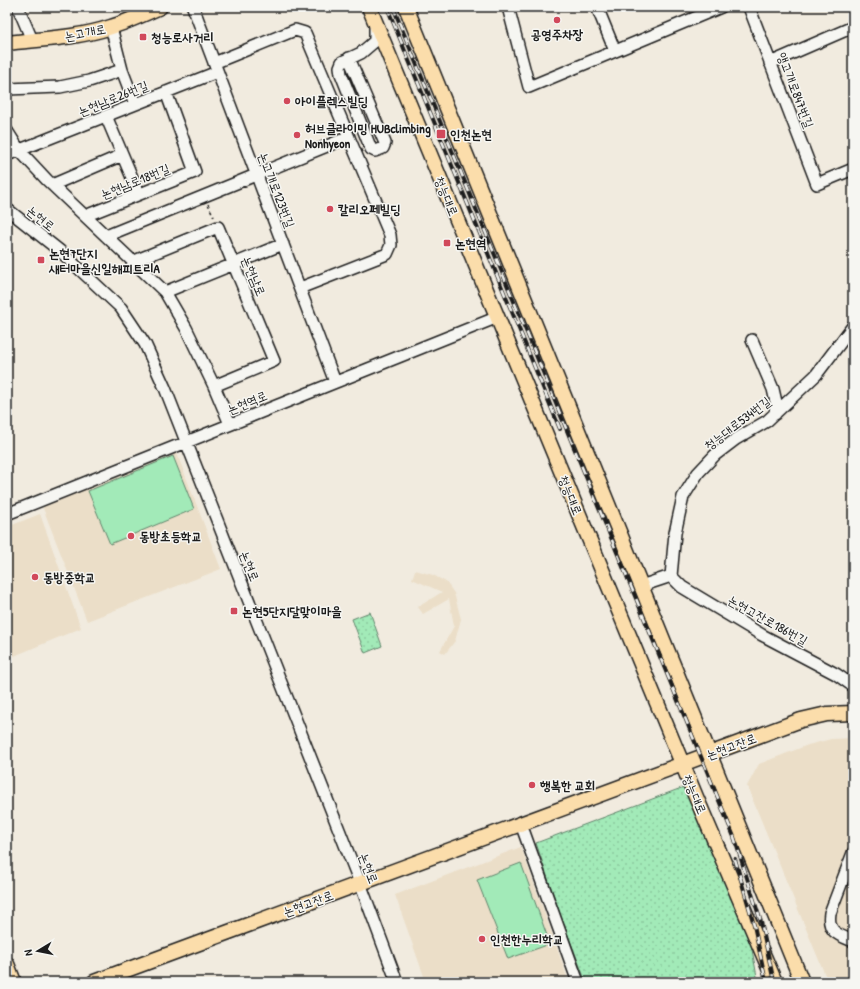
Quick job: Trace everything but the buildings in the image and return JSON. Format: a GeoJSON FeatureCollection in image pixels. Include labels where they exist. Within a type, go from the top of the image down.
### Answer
{"type":"FeatureCollection","features":[{"type":"Feature","properties":{"kind":"main road","name":"논고개로"},"geometry":{"type":"LineString","coordinates":[[7,43],[71,36],[111,27],[160,7]]}},
{"type":"Feature","properties":{"kind":"main road","name":"청능대로"},"geometry":{"type":"LineString","coordinates":[[369,7],[775,982]]}},
{"type":"Feature","properties":{"kind":"main road"},"geometry":{"type":"LineString","coordinates":[[406,7],[802,982]]}},
{"type":"Feature","properties":{"kind":"main road","name":"논현고잔로"},"geometry":{"type":"LineString","coordinates":[[94,982],[801,720],[827,714],[853,713]]}},
{"type":"Feature","properties":{"kind":"main road"},"geometry":{"type":"LineString","coordinates":[[7,964],[14,982]]}},
{"type":"Feature","properties":{"kind":"street"},"geometry":{"type":"LineString","coordinates":[[18,7],[32,40]]}},
{"type":"Feature","properties":{"kind":"street","name":"논고개로123번길"},"geometry":{"type":"LineString","coordinates":[[193,7],[335,382]]}},
{"type":"Feature","properties":{"kind":"street"},"geometry":{"type":"LineString","coordinates":[[508,7],[529,87],[721,7]]}},
{"type":"Feature","properties":{"kind":"street"},"geometry":{"type":"LineString","coordinates":[[597,7],[615,51]]}},
{"type":"Feature","properties":{"kind":"street","name":"앵고개로847번길"},"geometry":{"type":"LineString","coordinates":[[749,7],[817,184],[853,169]]}},
{"type":"Feature","properties":{"kind":"street"},"geometry":{"type":"LineString","coordinates":[[349,58],[385,143],[383,148],[375,151],[371,149],[341,74],[340,67],[342,62],[349,58],[361,53],[375,41],[376,22]]}},
{"type":"Feature","properties":{"kind":"street"},"geometry":{"type":"LineString","coordinates":[[111,27],[122,70],[135,104]]}},
{"type":"Feature","properties":{"kind":"street"},"geometry":{"type":"LineString","coordinates":[[770,63],[853,27]]}},
{"type":"Feature","properties":{"kind":"street","name":"논현남로26번길"},"geometry":{"type":"LineString","coordinates":[[7,155],[166,92],[295,30],[305,33],[349,137]]}},
{"type":"Feature","properties":{"kind":"street"},"geometry":{"type":"LineString","coordinates":[[7,89],[60,86],[89,81],[122,70]]}},
{"type":"Feature","properties":{"kind":"street","name":"논현남로18번길"},"geometry":{"type":"LineString","coordinates":[[85,216],[196,172],[166,92]]}},
{"type":"Feature","properties":{"kind":"street"},"geometry":{"type":"LineString","coordinates":[[106,116],[139,194]]}},
{"type":"Feature","properties":{"kind":"street"},"geometry":{"type":"LineString","coordinates":[[7,132],[19,150],[52,185],[165,292],[186,328],[214,386],[230,424]]}},
{"type":"Feature","properties":{"kind":"street"},"geometry":{"type":"LineString","coordinates":[[106,236],[349,137],[390,236],[391,245],[387,254],[300,288]]}},
{"type":"Feature","properties":{"kind":"street"},"geometry":{"type":"LineString","coordinates":[[52,185],[122,155]]}},
{"type":"Feature","properties":{"kind":"street","name":"논현로"},"geometry":{"type":"LineString","coordinates":[[7,208],[60,251],[121,308],[145,344],[165,388],[360,883],[397,982]]}},
{"type":"Feature","properties":{"kind":"street","name":"논현남로"},"geometry":{"type":"LineString","coordinates":[[132,262],[218,226],[274,361],[214,386]]}},
{"type":"Feature","properties":{"kind":"street"},"geometry":{"type":"LineString","coordinates":[[165,292],[283,244]]}},
{"type":"Feature","properties":{"kind":"street","name":"논현역로"},"geometry":{"type":"LineString","coordinates":[[7,514],[498,317]]}},
{"type":"Feature","properties":{"kind":"street","name":"청능대로534번길"},"geometry":{"type":"LineString","coordinates":[[671,576],[674,533],[683,497],[698,473],[715,455],[767,421],[775,414],[816,375],[853,326]]}},
{"type":"Feature","properties":{"kind":"street"},"geometry":{"type":"LineString","coordinates":[[752,340],[773,389],[776,402],[775,414]]}},
{"type":"Feature","properties":{"kind":"street"},"geometry":{"type":"LineString","coordinates":[[641,586],[671,576]]}},
{"type":"Feature","properties":{"kind":"street","name":"논현고잔로186번길"},"geometry":{"type":"LineString","coordinates":[[671,576],[682,587],[762,635],[836,674],[853,686]]}},
{"type":"Feature","properties":{"kind":"street"},"geometry":{"type":"LineString","coordinates":[[522,824],[578,982]]}},
{"type":"Feature","properties":{"kind":"street"},"geometry":{"type":"LineString","coordinates":[[853,853],[830,913],[829,920],[835,933],[853,941]]}},
{"type":"Feature","properties":{"kind":"shaded area","name":"동방초등학교"},"geometry":{"type":"Polygon","coordinates":[[[176,451],[221,569],[87,621],[41,503],[176,451]]]}},
{"type":"Feature","properties":{"kind":"shaded area","name":"동방중학교"},"geometry":{"type":"Polygon","coordinates":[[[40,514],[81,628],[7,659],[7,527],[40,514]]]}},
{"type":"Feature","properties":{"kind":"shaded area"},"geometry":{"type":"Polygon","coordinates":[[[415,570],[433,575],[446,582],[454,593],[461,619],[455,641],[445,654],[440,651],[454,626],[449,599],[423,614],[418,607],[442,592],[412,579],[415,570]]]}},
{"type":"Feature","properties":{"kind":"shaded area"},"geometry":{"type":"Polygon","coordinates":[[[853,738],[853,982],[828,982],[747,786],[759,764],[808,745],[831,739],[853,738]]]}},
{"type":"Feature","properties":{"kind":"shaded area","name":"인천한누리학교"},"geometry":{"type":"Polygon","coordinates":[[[521,847],[569,982],[426,982],[395,895],[521,847]]]}},
{"type":"Feature","properties":{"kind":"green space"},"geometry":{"type":"Polygon","coordinates":[[[173,456],[194,509],[110,544],[88,491],[173,456]]]}},
{"type":"Feature","properties":{"kind":"green space"},"geometry":{"type":"Polygon","coordinates":[[[370,612],[382,646],[365,653],[352,619],[370,612]]]}},
{"type":"Feature","properties":{"kind":"green space"},"geometry":{"type":"Polygon","coordinates":[[[684,787],[750,939],[758,982],[586,982],[561,917],[536,843],[684,787]]]}},
{"type":"Feature","properties":{"kind":"green space"},"geometry":{"type":"Polygon","coordinates":[[[521,863],[550,944],[508,959],[477,880],[521,863]]]}},
{"type":"Feature","properties":{"kind":"railway"},"geometry":{"type":"LineString","coordinates":[[387,7],[560,429]]}},
{"type":"Feature","properties":{"kind":"railway"},"geometry":{"type":"LineString","coordinates":[[393,7],[734,837],[761,922],[774,982]]}},
{"type":"Feature","properties":{"kind":"railway"},"geometry":{"type":"LineString","coordinates":[[735,859],[754,925],[766,982]]}},
{"type":"Feature","properties":{"kind":"place","name":"공영주차장"},"geometry":{"type":"Point","coordinates":[557,20]}},
{"type":"Feature","properties":{"kind":"place","name":"청능로사거리"},"geometry":{"type":"Point","coordinates":[143,37]}},
{"type":"Feature","properties":{"kind":"place","name":"아이플렉스빌딩"},"geometry":{"type":"Point","coordinates":[287,101]}},
{"type":"Feature","properties":{"kind":"place","name":"인천논현"},"geometry":{"type":"Point","coordinates":[441,134]}},
{"type":"Feature","properties":{"kind":"place","name":"허브클라이밍 HUBclimbing Nonhyeon"},"geometry":{"type":"Point","coordinates":[297,135]}},
{"type":"Feature","properties":{"kind":"place","name":"칼리오페빌딩"},"geometry":{"type":"Point","coordinates":[330,209]}},
{"type":"Feature","properties":{"kind":"place","name":"논현역"},"geometry":{"type":"Point","coordinates":[447,243]}},
{"type":"Feature","properties":{"kind":"place","name":"논현7단지 새터마을신일해피트리A"},"geometry":{"type":"Point","coordinates":[41,260]}},
{"type":"Feature","properties":{"kind":"place","name":"동방초등학교"},"geometry":{"type":"Point","coordinates":[131,536]}},
{"type":"Feature","properties":{"kind":"place","name":"동방중학교"},"geometry":{"type":"Point","coordinates":[35,577]}},
{"type":"Feature","properties":{"kind":"place","name":"논현5단지달맞이마을"},"geometry":{"type":"Point","coordinates":[234,611]}},
{"type":"Feature","properties":{"kind":"place","name":"행복한 교회"},"geometry":{"type":"Point","coordinates":[532,785]}},
{"type":"Feature","properties":{"kind":"place","name":"인천한누리학교"},"geometry":{"type":"Point","coordinates":[482,939]}}]}
